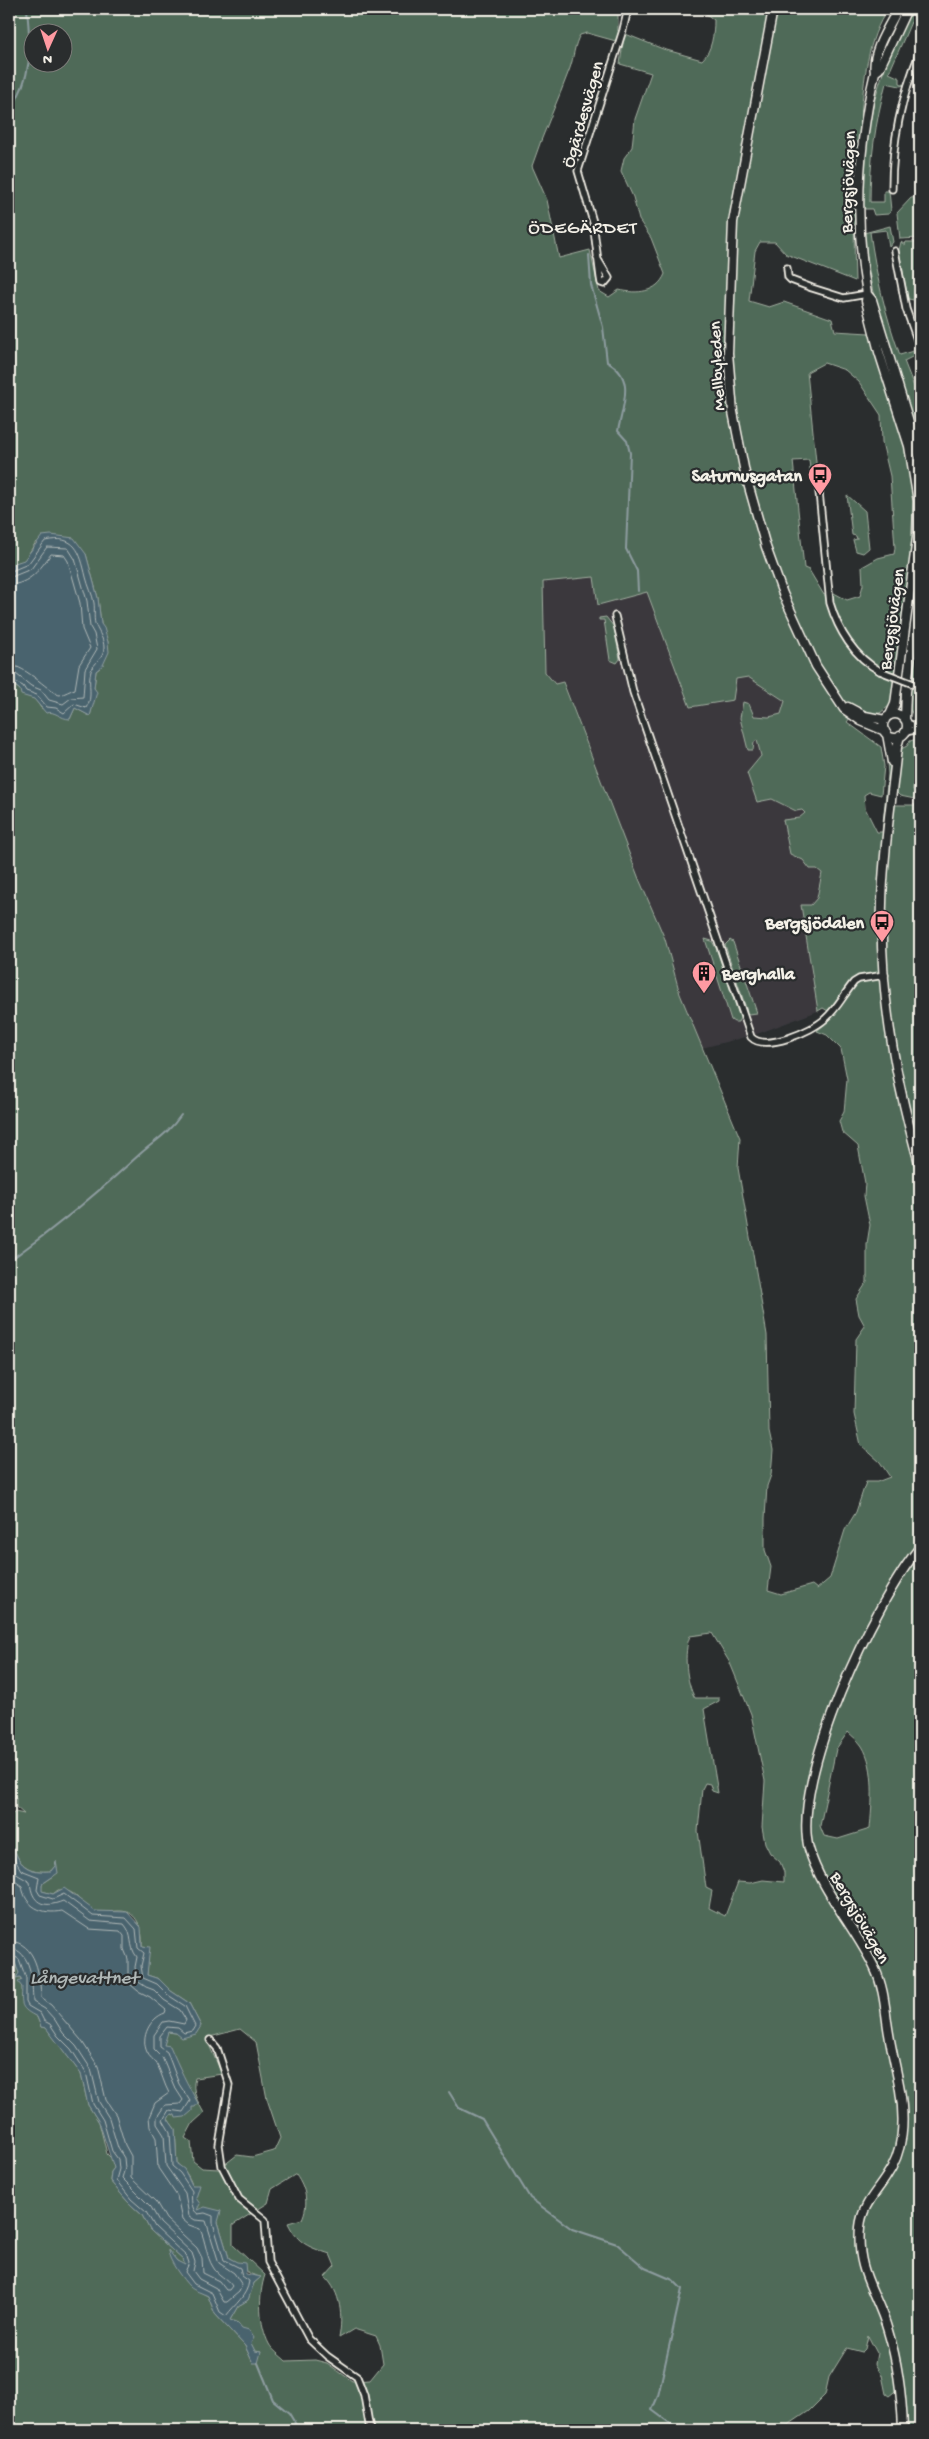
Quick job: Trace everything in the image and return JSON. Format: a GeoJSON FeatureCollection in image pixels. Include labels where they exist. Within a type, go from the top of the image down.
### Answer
{"type":"FeatureCollection","features":[{"type":"Feature","properties":{"kind":"main road","name":"Mellbyleden"},"geometry":{"type":"LineString","coordinates":[[772,9],[733,222],[728,325],[730,394],[745,473],[772,566],[820,673],[844,709],[856,718],[886,733]]}},
{"type":"Feature","properties":{"kind":"main road","name":"Bergsjövägen"},"geometry":{"type":"LineString","coordinates":[[894,774],[886,733],[888,717],[895,704],[918,525],[916,444],[879,352],[866,301],[867,294],[860,247],[859,203],[862,140],[875,72],[874,67],[879,49],[898,9]]}},
{"type":"Feature","properties":{"kind":"main road","name":"Bergsjövägen"},"geometry":{"type":"LineString","coordinates":[[875,72],[879,69],[907,9]]}},
{"type":"Feature","properties":{"kind":"main road","name":"Bergsjövägen"},"geometry":{"type":"LineString","coordinates":[[867,294],[872,300],[920,458]]}},
{"type":"Feature","properties":{"kind":"main road","name":"Bergsjövägen"},"geometry":{"type":"LineString","coordinates":[[920,588],[906,692],[904,728],[894,774],[882,893],[885,975],[900,1085],[920,1166]]}},
{"type":"Feature","properties":{"kind":"main road","name":"Mellbyleden"},"geometry":{"type":"LineString","coordinates":[[841,704],[864,716],[888,717]]}},
{"type":"Feature","properties":{"kind":"main road"},"geometry":{"type":"LineString","coordinates":[[886,733],[893,737],[904,728],[897,714],[888,717]]}},
{"type":"Feature","properties":{"kind":"main road","name":"Bergsjövägen"},"geometry":{"type":"LineString","coordinates":[[903,2430],[892,2347],[888,2329],[865,2275],[860,2232],[866,2207],[890,2172],[899,2151],[903,2122],[900,2089],[879,1979],[862,1944],[816,1867],[807,1841],[805,1821],[807,1801],[819,1755],[850,1673],[887,1594],[920,1547]]}},
{"type":"Feature","properties":{"kind":"street","name":"Ögärdesvägen"},"geometry":{"type":"LineString","coordinates":[[597,258],[593,222],[578,171],[628,9]]}},
{"type":"Feature","properties":{"kind":"street"},"geometry":{"type":"LineString","coordinates":[[892,189],[896,124],[910,75],[920,52]]}},
{"type":"Feature","properties":{"kind":"street"},"geometry":{"type":"LineString","coordinates":[[895,251],[904,302],[920,348]]}},
{"type":"Feature","properties":{"kind":"street"},"geometry":{"type":"LineString","coordinates":[[787,268],[788,277],[791,280],[820,291],[844,298],[867,294]]}},
{"type":"Feature","properties":{"kind":"street"},"geometry":{"type":"LineString","coordinates":[[912,429],[920,433]]}},
{"type":"Feature","properties":{"kind":"street"},"geometry":{"type":"LineString","coordinates":[[820,482],[826,579],[833,612],[853,647],[867,662],[880,671],[918,686]]}},
{"type":"Feature","properties":{"kind":"street"},"geometry":{"type":"LineString","coordinates":[[614,616],[633,692],[751,1037],[757,1042],[766,1044],[809,1030],[829,1015],[854,982],[860,979],[885,975]]}},
{"type":"Feature","properties":{"kind":"street"},"geometry":{"type":"LineString","coordinates":[[904,728],[920,728]]}},
{"type":"Feature","properties":{"kind":"street"},"geometry":{"type":"LineString","coordinates":[[210,2040],[218,2048],[229,2085],[219,2144],[219,2156],[225,2175],[239,2199],[265,2220],[268,2234],[267,2258],[309,2339],[327,2356],[357,2377],[364,2395],[370,2430]]}},
{"type":"Feature","properties":{"kind":"shaded area"},"geometry":{"type":"Polygon","coordinates":[[[594,577],[598,605],[647,592],[690,707],[736,679],[748,677],[785,701],[782,714],[769,717],[754,716],[749,704],[754,742],[757,740],[761,756],[747,773],[757,802],[772,799],[796,811],[802,810],[805,813],[799,818],[803,860],[810,869],[817,869],[822,873],[817,898],[812,906],[801,905],[818,1011],[757,1034],[702,1048],[680,994],[665,939],[639,879],[564,682],[555,684],[545,672],[543,582],[594,577]]]}},
{"type":"Feature","properties":{"kind":"green space"},"geometry":{"type":"Polygon","coordinates":[[[9,9],[618,9],[618,31],[663,49],[702,60],[710,47],[714,20],[700,9],[888,9],[875,33],[868,60],[864,88],[855,198],[855,281],[786,254],[775,242],[760,242],[755,251],[749,301],[769,307],[784,302],[832,319],[835,331],[869,333],[906,448],[913,497],[920,496],[920,720],[915,719],[910,709],[889,706],[880,713],[870,714],[881,721],[880,725],[853,714],[847,722],[881,747],[884,766],[881,795],[869,792],[864,795],[865,808],[877,832],[882,832],[888,774],[886,750],[890,765],[884,833],[893,805],[920,805],[920,2430],[907,2430],[903,2385],[889,2396],[886,2394],[882,2375],[875,2364],[877,2353],[868,2336],[865,2349],[862,2352],[847,2348],[829,2377],[825,2395],[809,2411],[781,2430],[9,2430],[9,1958],[15,1964],[21,1980],[26,2005],[37,2017],[41,2027],[46,2027],[81,2074],[88,2105],[99,2122],[107,2154],[113,2160],[114,2168],[111,2172],[110,2181],[142,2215],[150,2230],[183,2260],[185,2266],[177,2261],[168,2251],[183,2278],[194,2288],[208,2296],[215,2314],[245,2346],[253,2363],[261,2352],[255,2351],[238,2323],[230,2320],[238,2306],[248,2300],[254,2283],[261,2277],[246,2271],[229,2258],[218,2222],[197,2211],[194,2191],[189,2179],[177,2164],[175,2129],[168,2119],[170,2114],[175,2115],[198,2103],[186,2086],[174,2059],[164,2045],[167,2032],[176,2033],[201,2026],[189,2003],[171,1991],[159,1979],[147,1975],[149,1947],[142,1946],[140,1926],[131,1914],[123,1911],[95,1911],[67,1891],[58,1890],[53,1894],[41,1891],[42,1884],[54,1876],[55,1866],[51,1871],[37,1871],[29,1868],[21,1862],[9,1844],[9,1817],[15,1812],[24,1814],[16,1807],[16,1797],[9,1800],[9,680],[11,684],[35,699],[41,708],[70,719],[75,708],[90,716],[96,692],[94,688],[96,671],[100,668],[108,642],[101,624],[98,598],[86,554],[36,542],[24,561],[15,563],[9,568],[9,9]],[[587,33],[580,35],[570,68],[532,166],[547,200],[559,258],[590,250],[599,291],[609,297],[619,290],[646,291],[657,285],[665,274],[651,238],[639,220],[633,197],[621,171],[624,158],[632,147],[635,119],[651,73],[620,64],[623,43],[587,33]],[[824,363],[807,372],[817,472],[811,479],[809,460],[793,461],[804,568],[809,570],[824,595],[834,593],[847,600],[860,596],[863,585],[862,567],[878,558],[894,554],[890,476],[882,442],[881,415],[859,382],[845,370],[824,363]],[[594,577],[543,582],[545,672],[555,684],[563,682],[639,879],[665,939],[680,994],[740,1138],[738,1168],[767,1335],[769,1432],[773,1450],[771,1475],[767,1486],[765,1518],[765,1550],[771,1567],[768,1590],[781,1594],[812,1585],[817,1589],[830,1578],[845,1530],[856,1512],[866,1482],[877,1482],[890,1477],[880,1462],[861,1445],[854,1414],[856,1339],[865,1326],[859,1315],[856,1299],[867,1282],[867,1244],[870,1225],[864,1196],[865,1183],[858,1146],[842,1132],[839,1121],[844,1112],[847,1079],[841,1049],[827,1035],[817,1031],[835,1015],[823,1008],[818,1011],[801,905],[811,905],[817,898],[822,873],[817,869],[810,869],[803,860],[790,854],[783,820],[799,818],[805,813],[802,810],[796,811],[772,799],[757,802],[747,773],[761,756],[757,740],[754,742],[753,750],[748,750],[740,718],[743,702],[749,704],[754,716],[769,717],[781,714],[785,701],[748,677],[736,679],[733,700],[690,707],[647,592],[598,605],[594,577]],[[712,1633],[690,1636],[686,1667],[692,1692],[695,1698],[719,1698],[719,1701],[704,1709],[718,1793],[712,1791],[710,1784],[705,1783],[702,1789],[698,1831],[706,1888],[712,1891],[709,1908],[725,1916],[738,1882],[750,1883],[763,1880],[784,1882],[784,1872],[780,1862],[770,1853],[765,1843],[762,1827],[765,1781],[751,1714],[730,1663],[712,1633]],[[848,1732],[836,1749],[820,1826],[824,1836],[838,1839],[870,1829],[872,1787],[866,1755],[857,1740],[848,1732]],[[240,2029],[206,2038],[222,2074],[195,2078],[194,2087],[197,2101],[204,2113],[193,2123],[185,2138],[191,2142],[193,2161],[202,2168],[219,2169],[237,2155],[252,2157],[274,2151],[280,2138],[267,2099],[256,2042],[240,2029]],[[296,2174],[272,2189],[268,2203],[233,2225],[233,2245],[265,2275],[261,2292],[261,2319],[269,2344],[286,2361],[315,2360],[327,2363],[352,2381],[370,2380],[383,2364],[380,2345],[376,2336],[354,2329],[339,2338],[341,2313],[338,2297],[325,2277],[335,2266],[330,2254],[305,2244],[296,2236],[288,2223],[302,2219],[306,2202],[302,2185],[296,2174]]]}},
{"type":"Feature","properties":{"kind":"green space"},"geometry":{"type":"Polygon","coordinates":[[[915,12],[920,12],[920,26],[911,22],[889,73],[900,78],[900,83],[904,85],[886,83],[874,142],[870,202],[884,202],[884,191],[889,191],[891,210],[889,214],[874,215],[872,209],[865,209],[863,205],[863,183],[870,120],[888,60],[904,24],[915,12]]]}},
{"type":"Feature","properties":{"kind":"green space"},"geometry":{"type":"Polygon","coordinates":[[[920,197],[920,238],[900,239],[897,213],[911,198],[920,197]]]}},
{"type":"Feature","properties":{"kind":"green space"},"geometry":{"type":"Polygon","coordinates":[[[890,226],[893,242],[889,247],[886,230],[870,232],[882,294],[900,355],[918,351],[918,354],[904,361],[920,402],[920,428],[907,404],[892,360],[869,270],[864,233],[890,226]]]}},
{"type":"Feature","properties":{"kind":"green space"},"geometry":{"type":"Polygon","coordinates":[[[901,242],[905,245],[906,242],[920,242],[920,301],[908,299],[899,250],[901,242]]]}},
{"type":"Feature","properties":{"kind":"green space"},"geometry":{"type":"Polygon","coordinates":[[[915,452],[917,452],[920,470],[920,496],[915,452]]]}},
{"type":"Feature","properties":{"kind":"green space"},"geometry":{"type":"Polygon","coordinates":[[[847,495],[865,511],[869,548],[863,553],[856,551],[853,540],[857,539],[856,536],[852,535],[847,495]]]}},
{"type":"Feature","properties":{"kind":"green space"},"geometry":{"type":"Polygon","coordinates":[[[606,617],[614,627],[620,659],[617,663],[610,660],[604,620],[599,620],[599,618],[606,617]]]}},
{"type":"Feature","properties":{"kind":"green space"},"geometry":{"type":"Polygon","coordinates":[[[920,738],[919,748],[917,748],[913,790],[920,793],[920,800],[900,796],[897,793],[899,750],[907,746],[910,741],[920,738]]]}},
{"type":"Feature","properties":{"kind":"green space"},"geometry":{"type":"Polygon","coordinates":[[[705,939],[712,941],[716,948],[740,1018],[738,1022],[731,1020],[705,939]]]}},
{"type":"Feature","properties":{"kind":"green space"},"geometry":{"type":"Polygon","coordinates":[[[730,940],[733,942],[757,1013],[748,1014],[725,945],[730,940]]]}},
{"type":"Feature","properties":{"kind":"water"},"geometry":{"type":"Polygon","coordinates":[[[51,535],[74,538],[86,554],[98,598],[101,624],[108,642],[109,652],[103,665],[96,671],[94,688],[97,692],[90,716],[75,708],[70,719],[49,712],[46,713],[34,699],[21,695],[20,690],[9,680],[9,568],[15,563],[24,560],[42,536],[51,535]]]}},
{"type":"Feature","properties":{"kind":"water","name":"Långevattnet"},"geometry":{"type":"Polygon","coordinates":[[[9,1844],[24,1866],[32,1870],[51,1871],[56,1861],[58,1873],[42,1884],[42,1891],[53,1894],[64,1888],[95,1911],[127,1912],[141,1927],[142,1946],[150,1947],[147,1975],[159,1979],[171,1991],[189,2003],[201,2026],[196,2034],[182,2038],[176,2033],[168,2032],[164,2045],[170,2046],[198,2103],[195,2107],[192,2107],[192,2111],[185,2117],[176,2118],[175,2115],[171,2114],[168,2119],[175,2129],[177,2164],[184,2169],[192,2185],[200,2185],[196,2198],[200,2204],[197,2210],[205,2207],[221,2211],[218,2222],[229,2258],[245,2263],[246,2274],[261,2277],[254,2283],[248,2300],[238,2306],[230,2320],[249,2330],[254,2338],[251,2343],[255,2351],[261,2352],[258,2363],[253,2363],[245,2346],[215,2314],[208,2296],[192,2288],[184,2280],[173,2264],[168,2250],[177,2261],[185,2265],[183,2260],[150,2230],[142,2215],[110,2181],[111,2172],[114,2168],[99,2122],[88,2105],[81,2074],[46,2028],[41,2027],[37,2017],[23,2006],[22,1987],[18,1982],[22,1980],[20,1977],[16,1978],[19,1973],[15,1963],[9,1958],[9,1844]]]}},
{"type":"Feature","properties":{"kind":"waterway"},"geometry":{"type":"LineString","coordinates":[[9,113],[17,99],[26,75],[29,51],[27,9]]}},
{"type":"Feature","properties":{"kind":"waterway"},"geometry":{"type":"LineString","coordinates":[[589,255],[591,285],[603,327],[607,362],[616,368],[622,375],[625,383],[624,401],[618,431],[627,441],[630,453],[626,549],[637,571],[638,591]]}},
{"type":"Feature","properties":{"kind":"waterway"},"geometry":{"type":"LineString","coordinates":[[9,1261],[60,1223],[92,1196],[166,1132],[181,1115]]}},
{"type":"Feature","properties":{"kind":"waterway"},"geometry":{"type":"LineString","coordinates":[[449,2092],[459,2108],[482,2119],[530,2198],[572,2229],[617,2244],[645,2268],[673,2280],[682,2289],[658,2396],[652,2410],[675,2427],[676,2430]]}},
{"type":"Feature","properties":{"kind":"waterway"},"geometry":{"type":"LineString","coordinates":[[258,2363],[273,2400],[289,2413],[299,2430]]}},
{"type":"Feature","properties":{"kind":"place","name":"Saturnusgatan"},"geometry":{"type":"Point","coordinates":[820,496]}},
{"type":"Feature","properties":{"kind":"place","name":"Bergsjödalen"},"geometry":{"type":"Point","coordinates":[882,943]}},
{"type":"Feature","properties":{"kind":"place","name":"Berghalla"},"geometry":{"type":"Point","coordinates":[704,994]}},
{"type":"Feature","properties":{"kind":"district","name":"ÖDEGÄRDET"},"geometry":{"type":"Point","coordinates":[583,226]}}]}
